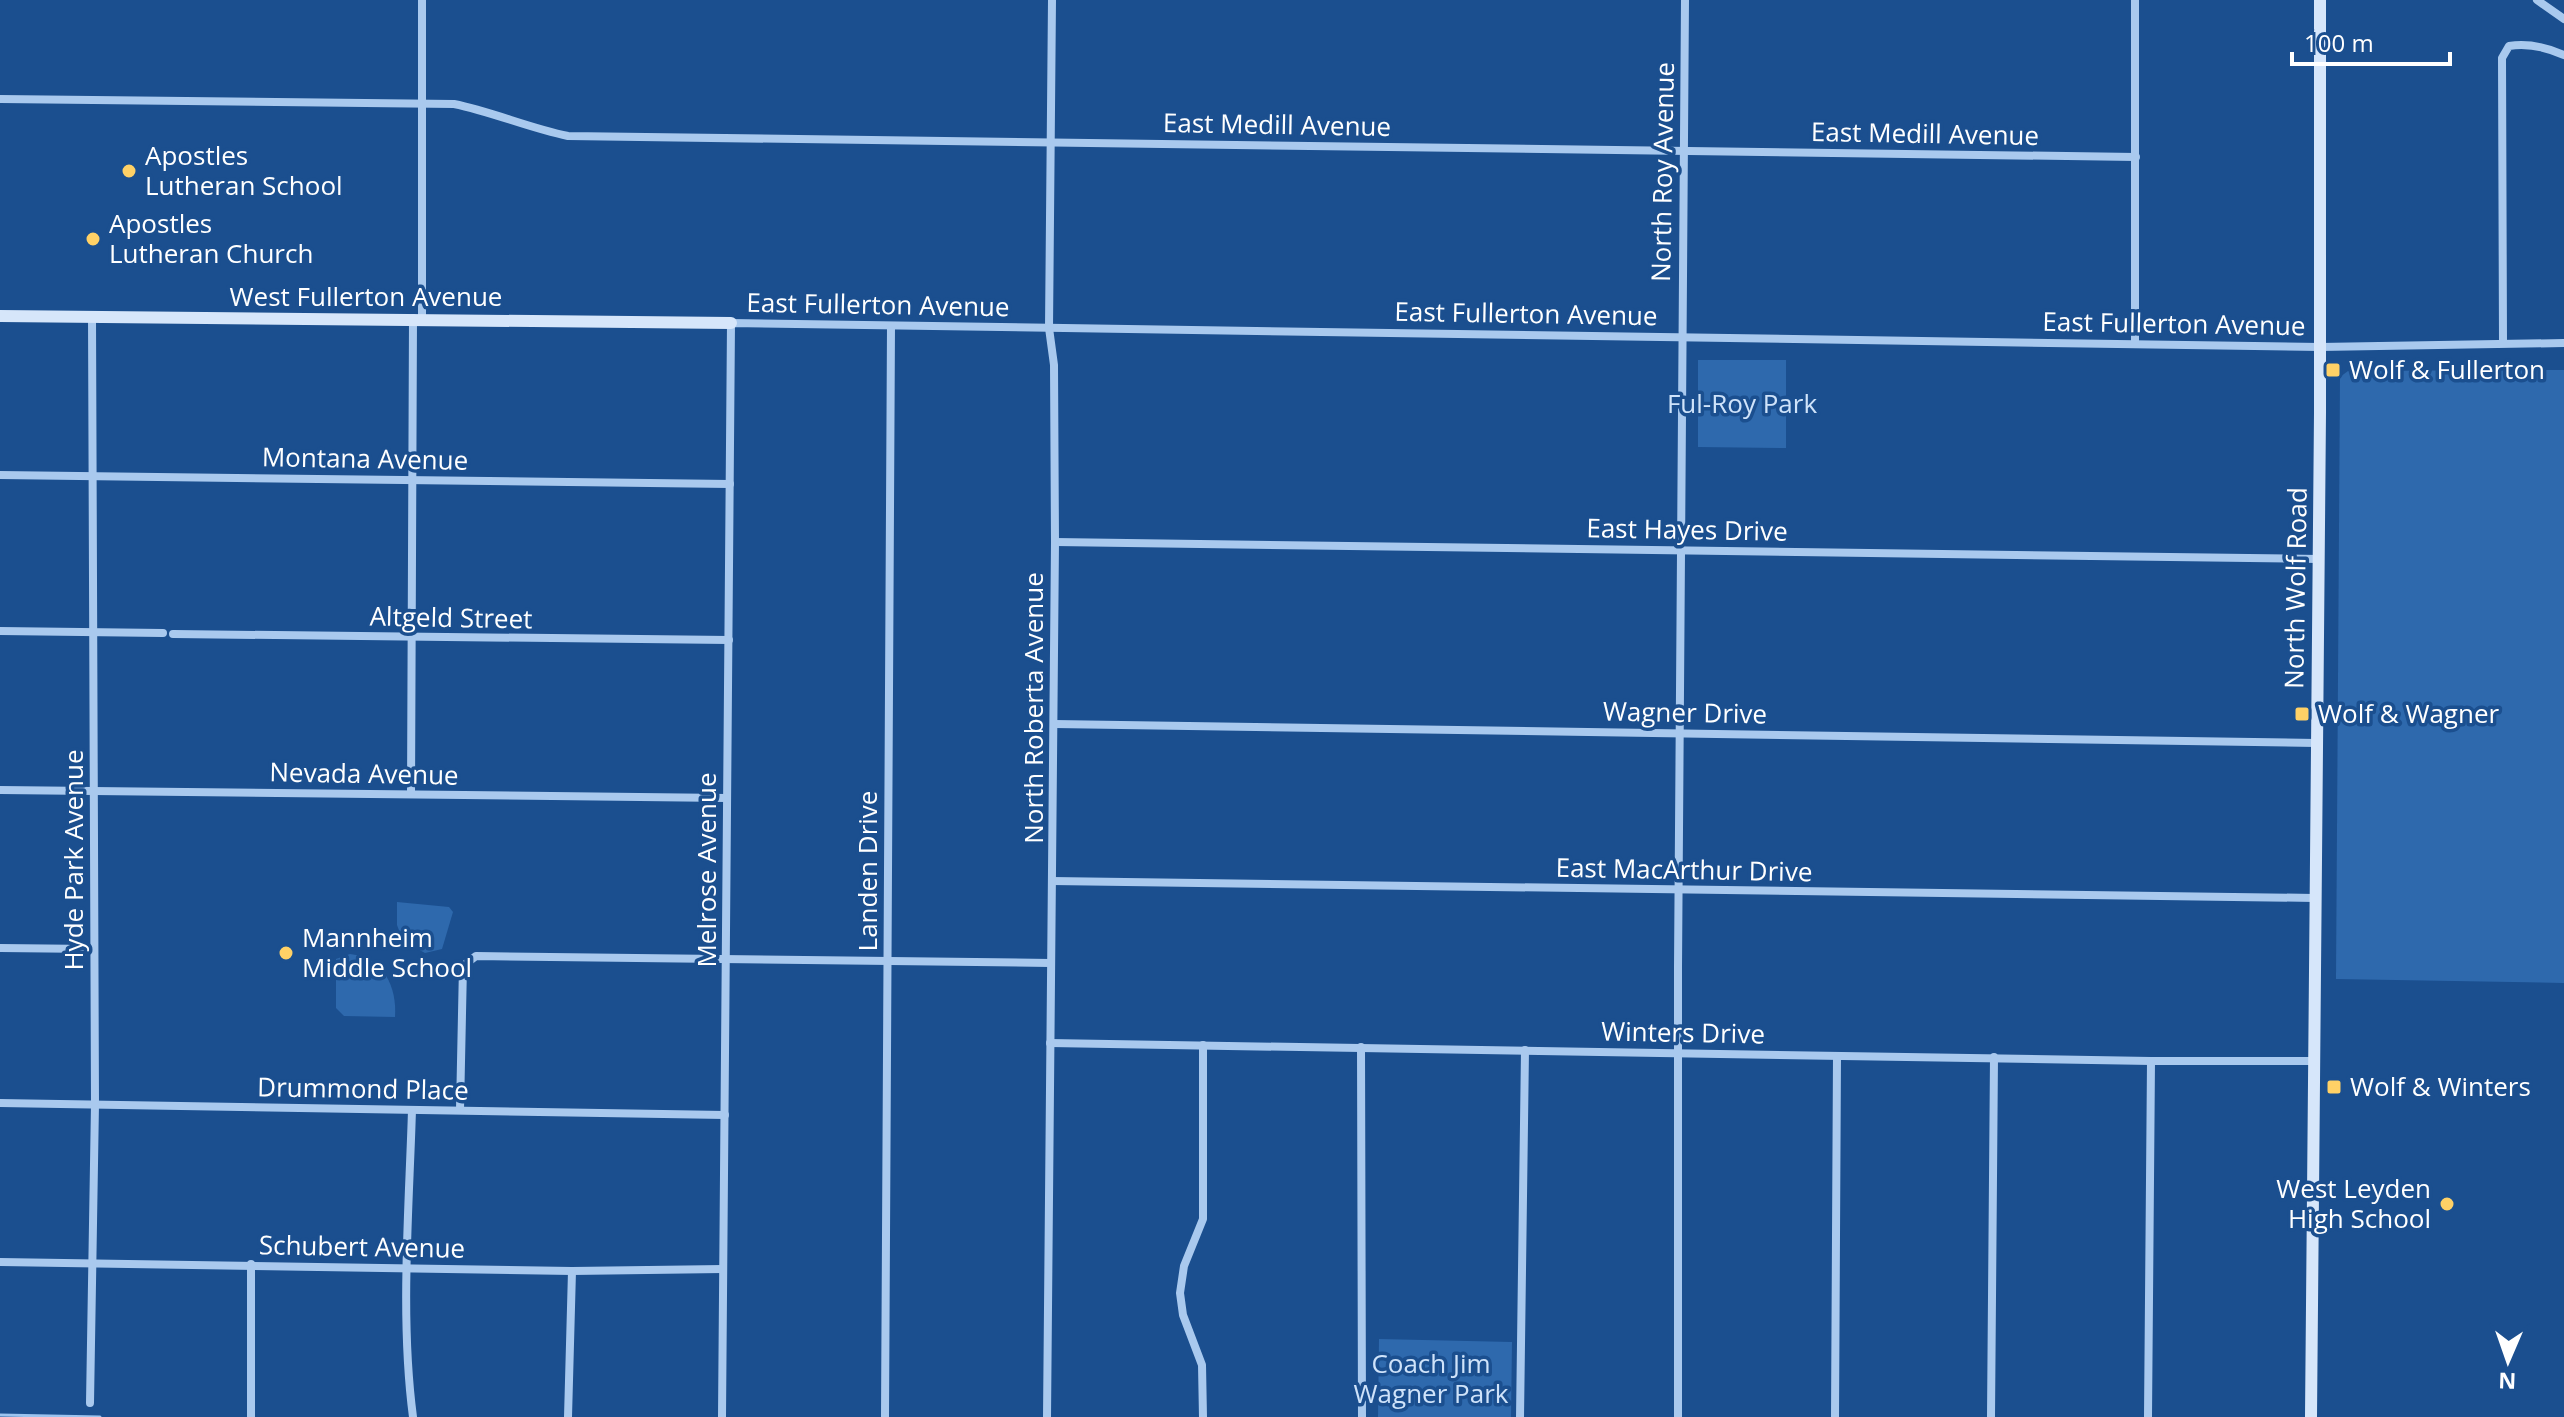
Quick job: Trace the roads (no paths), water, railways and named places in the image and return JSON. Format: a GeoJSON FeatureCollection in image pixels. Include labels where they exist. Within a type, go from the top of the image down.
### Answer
{"type":"FeatureCollection","features":[{"type":"Feature","properties":{"kind":"main road","name":"North Wolf Road"},"geometry":{"type":"LineString","coordinates":[[2311,1417],[2319,559],[2320,0]]}},
{"type":"Feature","properties":{"kind":"main road","name":"West Fullerton Avenue"},"geometry":{"type":"LineString","coordinates":[[0,316],[731,323]]}},
{"type":"Feature","properties":{"kind":"street"},"geometry":{"type":"LineString","coordinates":[[411,794],[422,0]]}},
{"type":"Feature","properties":{"kind":"street","name":"North Roberta Avenue"},"geometry":{"type":"LineString","coordinates":[[1047,1417],[1055,542],[1054,365],[1049,328],[1052,0]]}},
{"type":"Feature","properties":{"kind":"street","name":"North Roy Avenue"},"geometry":{"type":"LineString","coordinates":[[1678,1417],[1685,0]]}},
{"type":"Feature","properties":{"kind":"street"},"geometry":{"type":"LineString","coordinates":[[2135,0],[2135,342]]}},
{"type":"Feature","properties":{"kind":"street"},"geometry":{"type":"LineString","coordinates":[[2537,0],[2564,19]]}},
{"type":"Feature","properties":{"kind":"street"},"geometry":{"type":"LineString","coordinates":[[2503,343],[2502,58],[2509,46],[2522,44],[2548,48],[2564,55]]}},
{"type":"Feature","properties":{"kind":"street","name":"East Medill Avenue"},"geometry":{"type":"LineString","coordinates":[[0,99],[454,104],[532,129],[568,136],[2136,157]]}},
{"type":"Feature","properties":{"kind":"street","name":"Hyde Park Avenue"},"geometry":{"type":"LineString","coordinates":[[90,1403],[95,1104],[92,317]]}},
{"type":"Feature","properties":{"kind":"street","name":"East Fullerton Avenue"},"geometry":{"type":"LineString","coordinates":[[731,323],[2320,347]]}},
{"type":"Feature","properties":{"kind":"street","name":"Melrose Avenue"},"geometry":{"type":"LineString","coordinates":[[722,1417],[731,323]]}},
{"type":"Feature","properties":{"kind":"street","name":"Landen Drive"},"geometry":{"type":"LineString","coordinates":[[885,1417],[891,326]]}},
{"type":"Feature","properties":{"kind":"street"},"geometry":{"type":"LineString","coordinates":[[2320,347],[2564,343]]}},
{"type":"Feature","properties":{"kind":"street","name":"Montana Avenue"},"geometry":{"type":"LineString","coordinates":[[0,475],[730,484]]}},
{"type":"Feature","properties":{"kind":"street","name":"East Hayes Drive"},"geometry":{"type":"LineString","coordinates":[[1055,542],[2319,559]]}},
{"type":"Feature","properties":{"kind":"street","name":"Altgeld Street"},"geometry":{"type":"LineString","coordinates":[[0,631],[729,640]]}},
{"type":"Feature","properties":{"kind":"street","name":"Wagner Drive"},"geometry":{"type":"LineString","coordinates":[[1054,724],[2316,743]]}},
{"type":"Feature","properties":{"kind":"street","name":"Nevada Avenue"},"geometry":{"type":"LineString","coordinates":[[0,790],[727,798]]}},
{"type":"Feature","properties":{"kind":"street","name":"East MacArthur Drive"},"geometry":{"type":"LineString","coordinates":[[1052,881],[2314,898]]}},
{"type":"Feature","properties":{"kind":"street"},"geometry":{"type":"LineString","coordinates":[[0,948],[94,949]]}},
{"type":"Feature","properties":{"kind":"street"},"geometry":{"type":"LineString","coordinates":[[460,1110],[463,966],[476,956],[1050,963]]}},
{"type":"Feature","properties":{"kind":"street","name":"Winters Drive"},"geometry":{"type":"LineString","coordinates":[[1050,1043],[2315,1061]]}},
{"type":"Feature","properties":{"kind":"street"},"geometry":{"type":"LineString","coordinates":[[1203,1045],[1203,1219],[1184,1266],[1180,1293],[1183,1315],[1202,1365],[1203,1417]]}},
{"type":"Feature","properties":{"kind":"street"},"geometry":{"type":"LineString","coordinates":[[1361,1047],[1362,1417]]}},
{"type":"Feature","properties":{"kind":"street"},"geometry":{"type":"LineString","coordinates":[[1520,1417],[1525,1050]]}},
{"type":"Feature","properties":{"kind":"street"},"geometry":{"type":"LineString","coordinates":[[1835,1417],[1837,1056]]}},
{"type":"Feature","properties":{"kind":"street"},"geometry":{"type":"LineString","coordinates":[[1991,1417],[1994,1057]]}},
{"type":"Feature","properties":{"kind":"street"},"geometry":{"type":"LineString","coordinates":[[2148,1417],[2151,1061]]}},
{"type":"Feature","properties":{"kind":"street","name":"Drummond Place"},"geometry":{"type":"LineString","coordinates":[[0,1103],[725,1115]]}},
{"type":"Feature","properties":{"kind":"street"},"geometry":{"type":"LineString","coordinates":[[412,1110],[408,1267],[409,1386],[413,1417]]}},
{"type":"Feature","properties":{"kind":"street","name":"Schubert Avenue"},"geometry":{"type":"LineString","coordinates":[[0,1262],[572,1271],[723,1269]]}},
{"type":"Feature","properties":{"kind":"street"},"geometry":{"type":"LineString","coordinates":[[251,1264],[251,1417]]}},
{"type":"Feature","properties":{"kind":"street"},"geometry":{"type":"LineString","coordinates":[[568,1417],[572,1271]]}},
{"type":"Feature","properties":{"kind":"waterway"},"geometry":{"type":"LineString","coordinates":[[0,1415],[100,1417]]}},
{"type":"Feature","properties":{"kind":"place","name":"Apostles Lutheran School"},"geometry":{"type":"Point","coordinates":[129,171]}},
{"type":"Feature","properties":{"kind":"place","name":"Apostles Lutheran Church"},"geometry":{"type":"Point","coordinates":[93,239]}},
{"type":"Feature","properties":{"kind":"place","name":"Wolf & Fullerton"},"geometry":{"type":"Point","coordinates":[2333,370]}},
{"type":"Feature","properties":{"kind":"place","name":"Wolf & Wagner"},"geometry":{"type":"Point","coordinates":[2302,714]}},
{"type":"Feature","properties":{"kind":"place","name":"Mannheim Middle School"},"geometry":{"type":"Point","coordinates":[286,953]}},
{"type":"Feature","properties":{"kind":"place","name":"Wolf & Winters"},"geometry":{"type":"Point","coordinates":[2334,1087]}},
{"type":"Feature","properties":{"kind":"place","name":"West Leyden High School"},"geometry":{"type":"Point","coordinates":[2447,1204]}},
{"type":"Feature","properties":{"kind":"park label","name":"Ful-Roy Park"},"geometry":{"type":"Point","coordinates":[1742,404]}},
{"type":"Feature","properties":{"kind":"park label","name":"Coach Jim Wagner Park"},"geometry":{"type":"Point","coordinates":[1431,1379]}}]}
